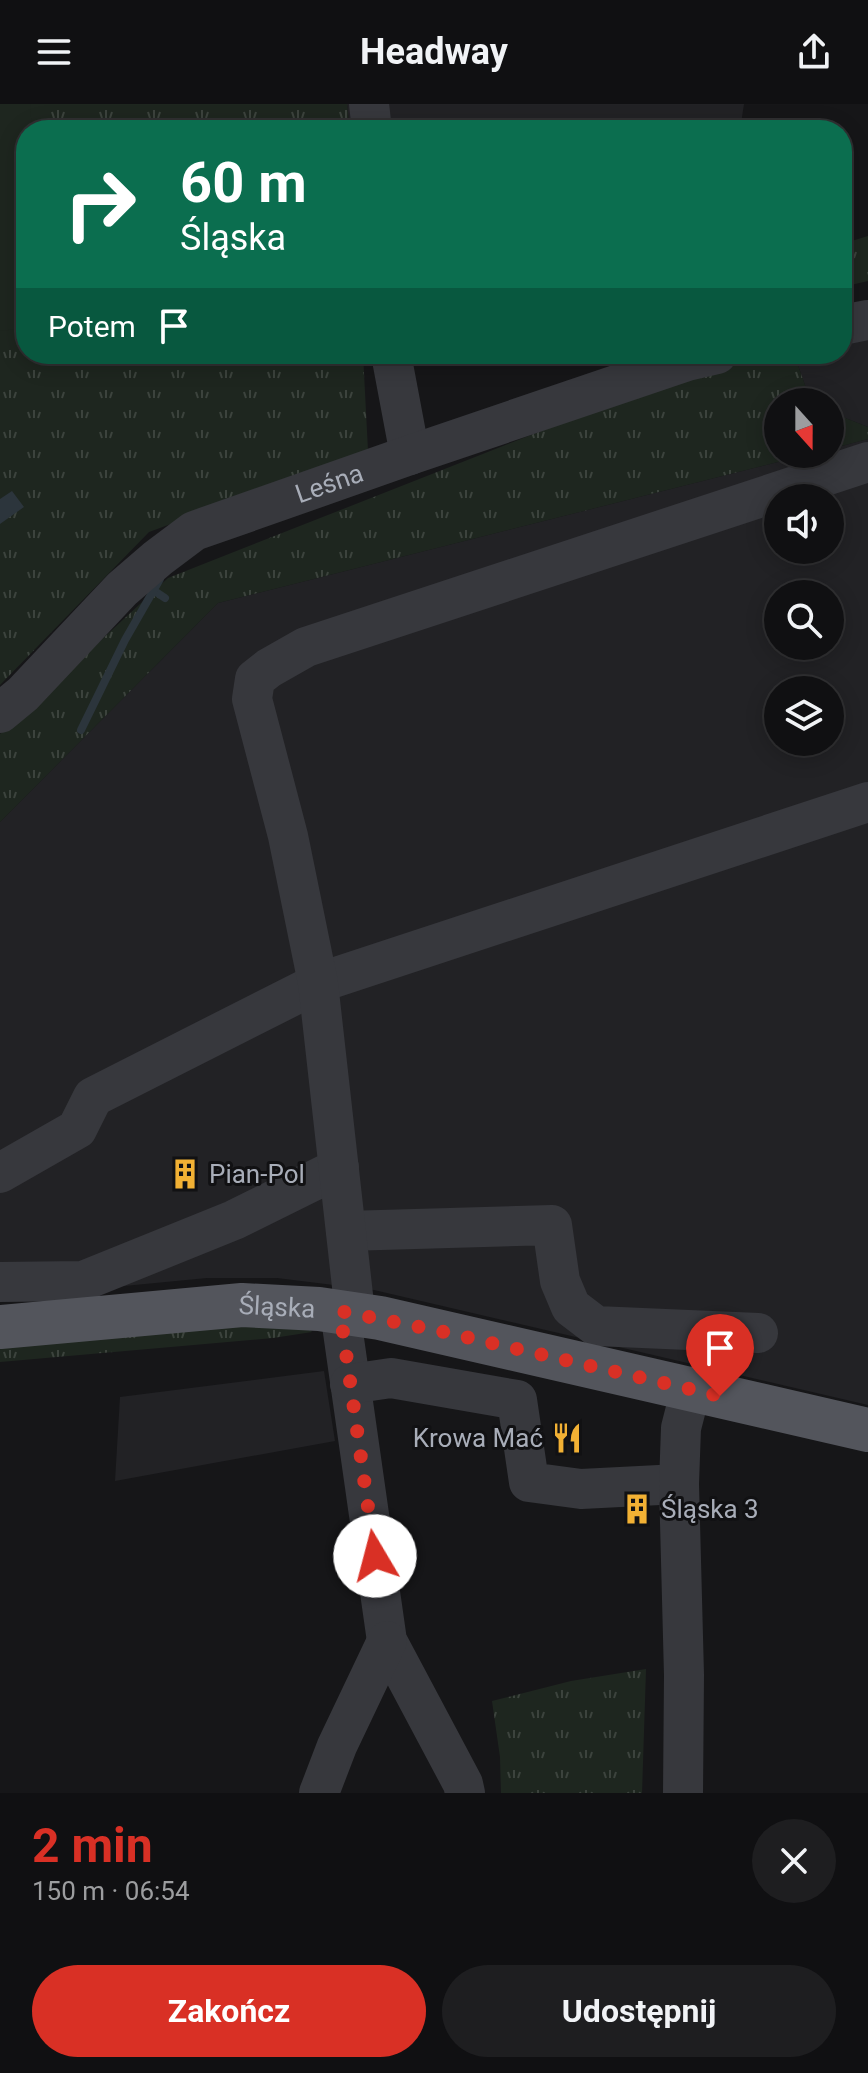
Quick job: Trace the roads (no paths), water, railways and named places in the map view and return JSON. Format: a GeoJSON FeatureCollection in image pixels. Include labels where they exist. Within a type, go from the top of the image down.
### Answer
{"type":"FeatureCollection","features":[{"type":"Feature","properties":{"kind":"main road","name":"Śląska"},"geometry":{"type":"LineString","coordinates":[[0,1327],[242,1305],[348,1312],[868,1430]]}},
{"type":"Feature","properties":{"kind":"street"},"geometry":{"type":"LineString","coordinates":[[393,364],[410,455]]}},
{"type":"Feature","properties":{"kind":"street","name":"Leśna"},"geometry":{"type":"LineString","coordinates":[[0,713],[23,694],[122,589],[194,531],[678,364]]}},
{"type":"Feature","properties":{"kind":"street"},"geometry":{"type":"LineString","coordinates":[[465,1793],[387,1641],[350,1384],[346,1231],[318,983],[288,836],[252,699],[255,679],[306,647],[868,462]]}},
{"type":"Feature","properties":{"kind":"street"},"geometry":{"type":"LineString","coordinates":[[0,1173],[77,1129],[93,1097],[318,983],[868,802]]}},
{"type":"Feature","properties":{"kind":"street"},"geometry":{"type":"LineString","coordinates":[[0,1282],[83,1281],[234,1220],[339,1168]]}},
{"type":"Feature","properties":{"kind":"street"},"geometry":{"type":"LineString","coordinates":[[346,1231],[552,1225],[560,1281],[571,1307],[596,1326],[758,1333]]}},
{"type":"Feature","properties":{"kind":"street"},"geometry":{"type":"LineString","coordinates":[[350,1384],[391,1378],[517,1400],[529,1482],[581,1489],[679,1484]]}},
{"type":"Feature","properties":{"kind":"street"},"geometry":{"type":"LineString","coordinates":[[683,1793],[684,1675],[679,1484],[681,1428],[691,1389]]}},
{"type":"Feature","properties":{"kind":"street"},"geometry":{"type":"LineString","coordinates":[[319,1793],[337,1746],[387,1641]]}},
{"type":"Feature","properties":{"kind":"waterway"},"geometry":{"type":"LineString","coordinates":[[81,730],[125,640],[160,579]]}},
{"type":"Feature","properties":{"kind":"waterway"},"geometry":{"type":"LineString","coordinates":[[153,590],[165,598]]}},
{"type":"Feature","properties":{"kind":"place","name":"Pian-Pol"},"geometry":{"type":"Point","coordinates":[185,1174]}},
{"type":"Feature","properties":{"kind":"place","name":"Krowa Mać"},"geometry":{"type":"Point","coordinates":[567,1438]}},
{"type":"Feature","properties":{"kind":"place","name":"Śląska 3"},"geometry":{"type":"Point","coordinates":[637,1509]}}]}
